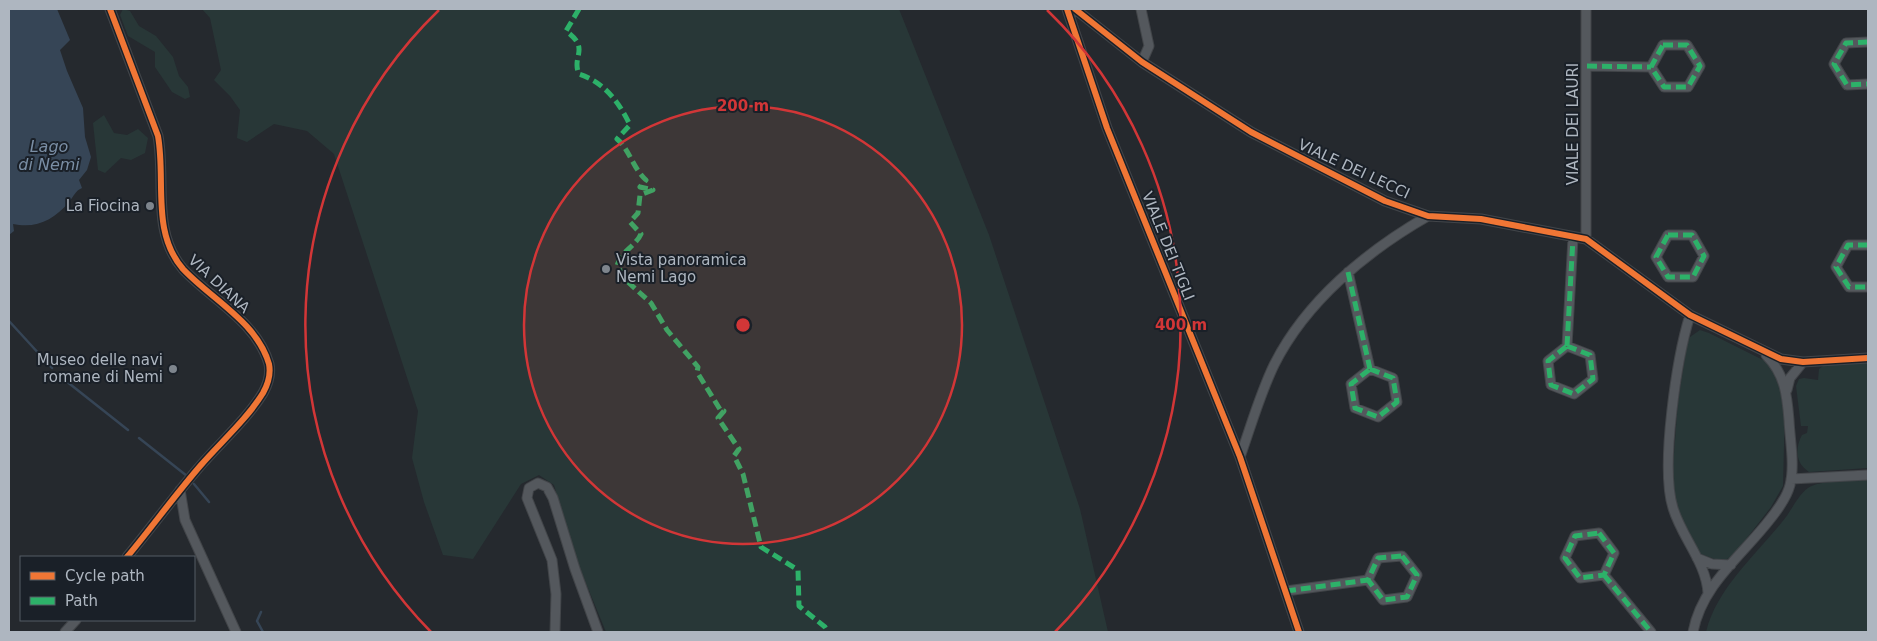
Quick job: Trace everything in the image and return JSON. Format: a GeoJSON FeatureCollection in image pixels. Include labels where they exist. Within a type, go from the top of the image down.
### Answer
{"type":"FeatureCollection","features":[{"type":"Feature","properties":{"kind":"street","name":"VIA DIANA"},"geometry":{"type":"LineString","coordinates":[[110,9],[158,136],[165,238],[176,260],[183,268],[241,322],[252,335],[269,365],[268,383],[260,398],[180,490],[128,556]]}},
{"type":"Feature","properties":{"kind":"street","name":"VIALE DEI TIGLI"},"geometry":{"type":"LineString","coordinates":[[1067,9],[1107,128],[1240,457],[1299,632]]}},
{"type":"Feature","properties":{"kind":"street","name":"VIALE DEI LECCI"},"geometry":{"type":"LineString","coordinates":[[1075,9],[1142,62],[1271,144],[1385,201],[1428,216],[1481,219],[1586,239]]}},
{"type":"Feature","properties":{"kind":"street"},"geometry":{"type":"LineString","coordinates":[[1141,9],[1149,46],[1142,62]]}},
{"type":"Feature","properties":{"kind":"street","name":"VIALE DEI LAURI"},"geometry":{"type":"LineString","coordinates":[[1586,9],[1586,239]]}},
{"type":"Feature","properties":{"kind":"street"},"geometry":{"type":"LineString","coordinates":[[1868,42],[1846,43],[1834,64],[1847,85],[1868,84]]}},
{"type":"Feature","properties":{"kind":"street"},"geometry":{"type":"LineString","coordinates":[[1663,45],[1687,45],[1700,66],[1688,87],[1664,87],[1651,67],[1663,45]]}},
{"type":"Feature","properties":{"kind":"street"},"geometry":{"type":"LineString","coordinates":[[1587,66],[1651,67]]}},
{"type":"Feature","properties":{"kind":"street"},"geometry":{"type":"LineString","coordinates":[[1240,457],[1266,384],[1280,355],[1320,300],[1348,272],[1398,234],[1428,216]]}},
{"type":"Feature","properties":{"kind":"street"},"geometry":{"type":"LineString","coordinates":[[1657,290],[1668,278],[1693,277],[1704,256],[1692,235],[1668,236],[1664,242],[1656,257],[1668,278]]}},
{"type":"Feature","properties":{"kind":"street"},"geometry":{"type":"LineString","coordinates":[[1567,346],[1590,355],[1593,379],[1574,394],[1552,385],[1548,361],[1567,346],[1573,238]]}},
{"type":"Feature","properties":{"kind":"street"},"geometry":{"type":"LineString","coordinates":[[1586,239],[1690,314],[1762,351],[1781,358],[1802,362],[1868,358]]}},
{"type":"Feature","properties":{"kind":"street"},"geometry":{"type":"LineString","coordinates":[[1868,245],[1848,245],[1836,267],[1849,287],[1868,287]]}},
{"type":"Feature","properties":{"kind":"street"},"geometry":{"type":"LineString","coordinates":[[1348,272],[1370,369]]}},
{"type":"Feature","properties":{"kind":"street"},"geometry":{"type":"LineString","coordinates":[[1690,314],[1684,336],[1673,407],[1668,474],[1672,507],[1705,573],[1708,593]]}},
{"type":"Feature","properties":{"kind":"street"},"geometry":{"type":"LineString","coordinates":[[1762,351],[1778,369],[1787,392]]}},
{"type":"Feature","properties":{"kind":"street"},"geometry":{"type":"LineString","coordinates":[[1693,632],[1698,612],[1708,593],[1774,514],[1785,497],[1791,479],[1787,392],[1790,378],[1802,362]]}},
{"type":"Feature","properties":{"kind":"street"},"geometry":{"type":"LineString","coordinates":[[1370,369],[1393,378],[1397,402],[1378,417],[1355,408],[1352,392],[1351,384],[1370,369]]}},
{"type":"Feature","properties":{"kind":"street"},"geometry":{"type":"LineString","coordinates":[[1791,479],[1868,475]]}},
{"type":"Feature","properties":{"kind":"street"},"geometry":{"type":"LineString","coordinates":[[555,632],[556,594],[552,560],[526,498],[529,488],[538,483],[546,485],[553,498],[575,569],[598,632]]}},
{"type":"Feature","properties":{"kind":"street"},"geometry":{"type":"LineString","coordinates":[[180,490],[185,520],[236,632]]}},
{"type":"Feature","properties":{"kind":"street"},"geometry":{"type":"LineString","coordinates":[[1599,534],[1609,546],[1614,553],[1604,575],[1580,578],[1570,565],[1565,558],[1575,536],[1599,534]]}},
{"type":"Feature","properties":{"kind":"street"},"geometry":{"type":"LineString","coordinates":[[1402,556],[1417,575],[1407,597],[1383,600],[1368,580],[1378,558],[1402,556]]}},
{"type":"Feature","properties":{"kind":"street"},"geometry":{"type":"LineString","coordinates":[[1695,556],[1712,564],[1730,565]]}},
{"type":"Feature","properties":{"kind":"street"},"geometry":{"type":"LineString","coordinates":[[1604,575],[1651,632]]}},
{"type":"Feature","properties":{"kind":"street"},"geometry":{"type":"LineString","coordinates":[[1286,591],[1368,580]]}},
{"type":"Feature","properties":{"kind":"street"},"geometry":{"type":"LineString","coordinates":[[66,632],[75,621]]}},
{"type":"Feature","properties":{"kind":"shaded area"},"geometry":{"type":"Polygon","coordinates":[[[123,9],[130,11],[139,26],[156,36],[173,57],[179,76],[188,87],[190,97],[185,99],[172,92],[155,67],[155,52],[128,36],[120,15],[123,9]]]}},
{"type":"Feature","properties":{"kind":"shaded area"},"geometry":{"type":"Polygon","coordinates":[[[202,9],[899,9],[989,235],[1080,509],[1108,632],[606,632],[574,554],[554,485],[539,475],[521,484],[473,559],[443,555],[424,502],[412,458],[418,411],[334,154],[307,131],[274,124],[247,142],[237,138],[240,110],[230,96],[214,80],[221,70],[210,18],[202,9]]]}},
{"type":"Feature","properties":{"kind":"shaded area"},"geometry":{"type":"Polygon","coordinates":[[[104,115],[114,133],[127,135],[138,129],[148,138],[145,153],[131,160],[121,158],[105,173],[98,170],[93,123],[104,115]]]}},
{"type":"Feature","properties":{"kind":"shaded area"},"geometry":{"type":"Polygon","coordinates":[[[1700,330],[1765,361],[1776,373],[1785,404],[1783,486],[1771,507],[1733,556],[1717,560],[1701,554],[1693,546],[1677,509],[1672,479],[1678,402],[1687,345],[1690,337],[1700,330]]]}},
{"type":"Feature","properties":{"kind":"shaded area"},"geometry":{"type":"Polygon","coordinates":[[[1868,361],[1868,468],[1809,472],[1801,464],[1797,450],[1802,435],[1807,433],[1808,426],[1801,426],[1796,386],[1799,379],[1818,380],[1819,369],[1827,363],[1868,361]]]}},
{"type":"Feature","properties":{"kind":"shaded area"},"geometry":{"type":"Polygon","coordinates":[[[1868,479],[1868,632],[1706,632],[1711,616],[1727,587],[1785,518],[1804,491],[1813,485],[1868,479]]]}},
{"type":"Feature","properties":{"kind":"water","name":"Lago di Nemi"},"geometry":{"type":"Polygon","coordinates":[[[9,9],[57,9],[70,40],[60,50],[83,108],[85,137],[91,157],[87,170],[79,180],[82,188],[76,192],[57,214],[37,224],[13,224],[14,231],[9,235],[9,9]]]}},
{"type":"Feature","properties":{"kind":"waterway"},"geometry":{"type":"LineString","coordinates":[[9,321],[52,368]]}},
{"type":"Feature","properties":{"kind":"waterway"},"geometry":{"type":"LineString","coordinates":[[61,377],[128,430]]}},
{"type":"Feature","properties":{"kind":"waterway"},"geometry":{"type":"LineString","coordinates":[[139,438],[187,476]]}},
{"type":"Feature","properties":{"kind":"waterway"},"geometry":{"type":"LineString","coordinates":[[194,484],[209,502]]}},
{"type":"Feature","properties":{"kind":"waterway"},"geometry":{"type":"LineString","coordinates":[[261,612],[257,621],[263,632]]}},
{"type":"Feature","properties":{"kind":"marked path"},"geometry":{"type":"LineString","coordinates":[[579,9],[566,31],[573,37],[579,48],[577,62],[579,74],[596,82],[610,94],[621,108],[630,125],[617,139],[625,148],[637,170],[646,180],[640,187],[653,190],[640,195],[638,213],[630,222],[641,234],[621,257],[617,266],[629,283],[651,303],[667,330],[698,367],[697,372],[721,411],[724,411],[718,418],[739,449],[734,456],[743,474],[761,547],[798,570],[799,606],[825,627],[828,632]]}},
{"type":"Feature","properties":{"kind":"marked path"},"geometry":{"type":"LineString","coordinates":[[1868,42],[1846,43],[1834,64],[1847,85],[1868,84]]}},
{"type":"Feature","properties":{"kind":"marked path"},"geometry":{"type":"LineString","coordinates":[[1663,45],[1687,45],[1700,66],[1688,87],[1664,87],[1651,67],[1663,45]]}},
{"type":"Feature","properties":{"kind":"marked path"},"geometry":{"type":"LineString","coordinates":[[1587,66],[1651,67]]}},
{"type":"Feature","properties":{"kind":"marked path"},"geometry":{"type":"LineString","coordinates":[[1668,235],[1692,235],[1704,256],[1693,277],[1668,277],[1656,257],[1668,235]]}},
{"type":"Feature","properties":{"kind":"marked path"},"geometry":{"type":"LineString","coordinates":[[1567,346],[1573,238]]}},
{"type":"Feature","properties":{"kind":"marked path"},"geometry":{"type":"LineString","coordinates":[[1868,245],[1848,245],[1836,267],[1849,287],[1868,287]]}},
{"type":"Feature","properties":{"kind":"marked path"},"geometry":{"type":"LineString","coordinates":[[1348,272],[1370,369]]}},
{"type":"Feature","properties":{"kind":"marked path"},"geometry":{"type":"LineString","coordinates":[[1567,346],[1590,355],[1593,379],[1574,394],[1551,385],[1548,361],[1567,346]]}},
{"type":"Feature","properties":{"kind":"marked path"},"geometry":{"type":"LineString","coordinates":[[1370,369],[1393,378],[1397,402],[1378,417],[1355,408],[1351,384],[1370,369]]}},
{"type":"Feature","properties":{"kind":"marked path"},"geometry":{"type":"LineString","coordinates":[[1599,533],[1614,553],[1604,575],[1580,578],[1565,558],[1575,536],[1599,533]]}},
{"type":"Feature","properties":{"kind":"marked path"},"geometry":{"type":"LineString","coordinates":[[1402,556],[1417,575],[1407,597],[1383,600],[1368,580],[1378,558],[1402,556]]}},
{"type":"Feature","properties":{"kind":"marked path"},"geometry":{"type":"LineString","coordinates":[[1604,575],[1651,632]]}},
{"type":"Feature","properties":{"kind":"marked path"},"geometry":{"type":"LineString","coordinates":[[1286,591],[1368,580]]}},
{"type":"Feature","properties":{"kind":"cycle path"},"geometry":{"type":"LineString","coordinates":[[110,9],[158,136],[163,223],[173,255],[194,280],[244,323],[263,349],[270,368],[266,386],[257,403],[191,476],[128,556]]}},
{"type":"Feature","properties":{"kind":"cycle path"},"geometry":{"type":"LineString","coordinates":[[1067,9],[1107,128],[1240,457],[1299,632]]}},
{"type":"Feature","properties":{"kind":"cycle path"},"geometry":{"type":"LineString","coordinates":[[1075,9],[1142,62],[1251,132],[1385,201],[1428,216],[1481,219],[1586,239],[1690,315],[1781,359],[1803,362],[1868,358]]}},
{"type":"Feature","properties":{"kind":"place","name":"La Fiocina"},"geometry":{"type":"Point","coordinates":[150,206]}},
{"type":"Feature","properties":{"kind":"place","name":"Vista panoramica Nemi Lago"},"geometry":{"type":"Point","coordinates":[606,269]}},
{"type":"Feature","properties":{"kind":"place","name":"Museo delle navi romane di Nemi"},"geometry":{"type":"Point","coordinates":[173,369]}}]}
